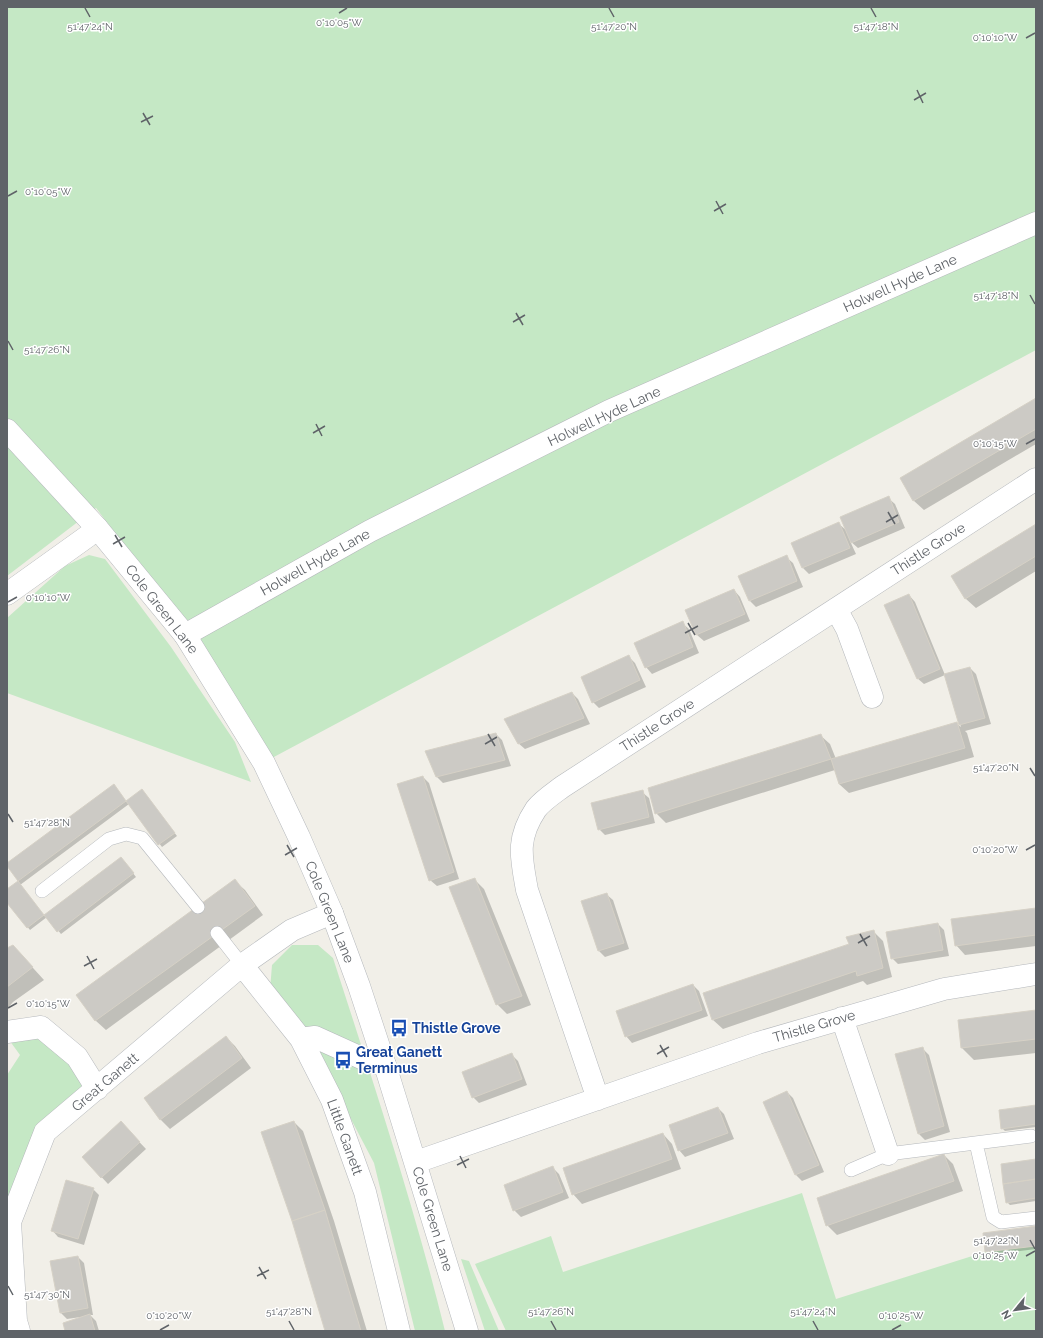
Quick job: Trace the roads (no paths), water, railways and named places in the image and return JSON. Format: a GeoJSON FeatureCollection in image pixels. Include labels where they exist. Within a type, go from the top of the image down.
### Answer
{"type":"FeatureCollection","features":[{"type":"Feature","properties":{"kind":"street","name":"Holwell Hyde Lane"},"geometry":{"type":"LineString","coordinates":[[185,635],[370,531],[609,411],[1036,223]]}},
{"type":"Feature","properties":{"kind":"street","name":"Cole Green Lane"},"geometry":{"type":"LineString","coordinates":[[7,430],[97,528],[185,635],[264,763],[299,837],[332,913],[360,986],[416,1162],[467,1331]]}},
{"type":"Feature","properties":{"kind":"street","name":"Thistle Grove"},"geometry":{"type":"LineString","coordinates":[[598,1099],[527,890],[521,858],[522,836],[537,808],[562,786],[1036,479]]}},
{"type":"Feature","properties":{"kind":"street"},"geometry":{"type":"LineString","coordinates":[[7,594],[97,528]]}},
{"type":"Feature","properties":{"kind":"street"},"geometry":{"type":"LineString","coordinates":[[836,609],[847,629],[872,697]]}},
{"type":"Feature","properties":{"kind":"street","name":"Great Ganett"},"geometry":{"type":"LineString","coordinates":[[14,1325],[10,1222],[45,1132],[242,965],[292,930],[332,913]]}},
{"type":"Feature","properties":{"kind":"street","name":"Little Ganett"},"geometry":{"type":"LineString","coordinates":[[242,965],[301,1039],[332,1100],[365,1192],[399,1331]]}},
{"type":"Feature","properties":{"kind":"street","name":"Thistle Grove"},"geometry":{"type":"LineString","coordinates":[[416,1162],[758,1043],[944,989],[1036,974]]}},
{"type":"Feature","properties":{"kind":"street"},"geometry":{"type":"LineString","coordinates":[[842,1018],[888,1154]]}},
{"type":"Feature","properties":{"kind":"street"},"geometry":{"type":"LineString","coordinates":[[7,1032],[41,1027],[77,1057],[97,1089]]}},
{"type":"Feature","properties":{"kind":"street"},"geometry":{"type":"LineString","coordinates":[[301,1039],[315,1038],[368,1061],[385,1065]]}},
{"type":"Feature","properties":{"kind":"lane"},"geometry":{"type":"LineString","coordinates":[[42,891],[109,839],[126,834],[142,838],[198,907]]}},
{"type":"Feature","properties":{"kind":"lane"},"geometry":{"type":"LineString","coordinates":[[217,933],[242,965]]}},
{"type":"Feature","properties":{"kind":"lane"},"geometry":{"type":"LineString","coordinates":[[851,1170],[888,1154],[1031,1136]]}},
{"type":"Feature","properties":{"kind":"lane"},"geometry":{"type":"LineString","coordinates":[[976,1143],[993,1217],[1001,1222],[1036,1218]]}},
{"type":"Feature","properties":{"kind":"place","name":"Thistle Grove"},"geometry":{"type":"Point","coordinates":[399,1028]}},
{"type":"Feature","properties":{"kind":"place","name":"Great Ganett Terminus"},"geometry":{"type":"Point","coordinates":[343,1060]}}]}
